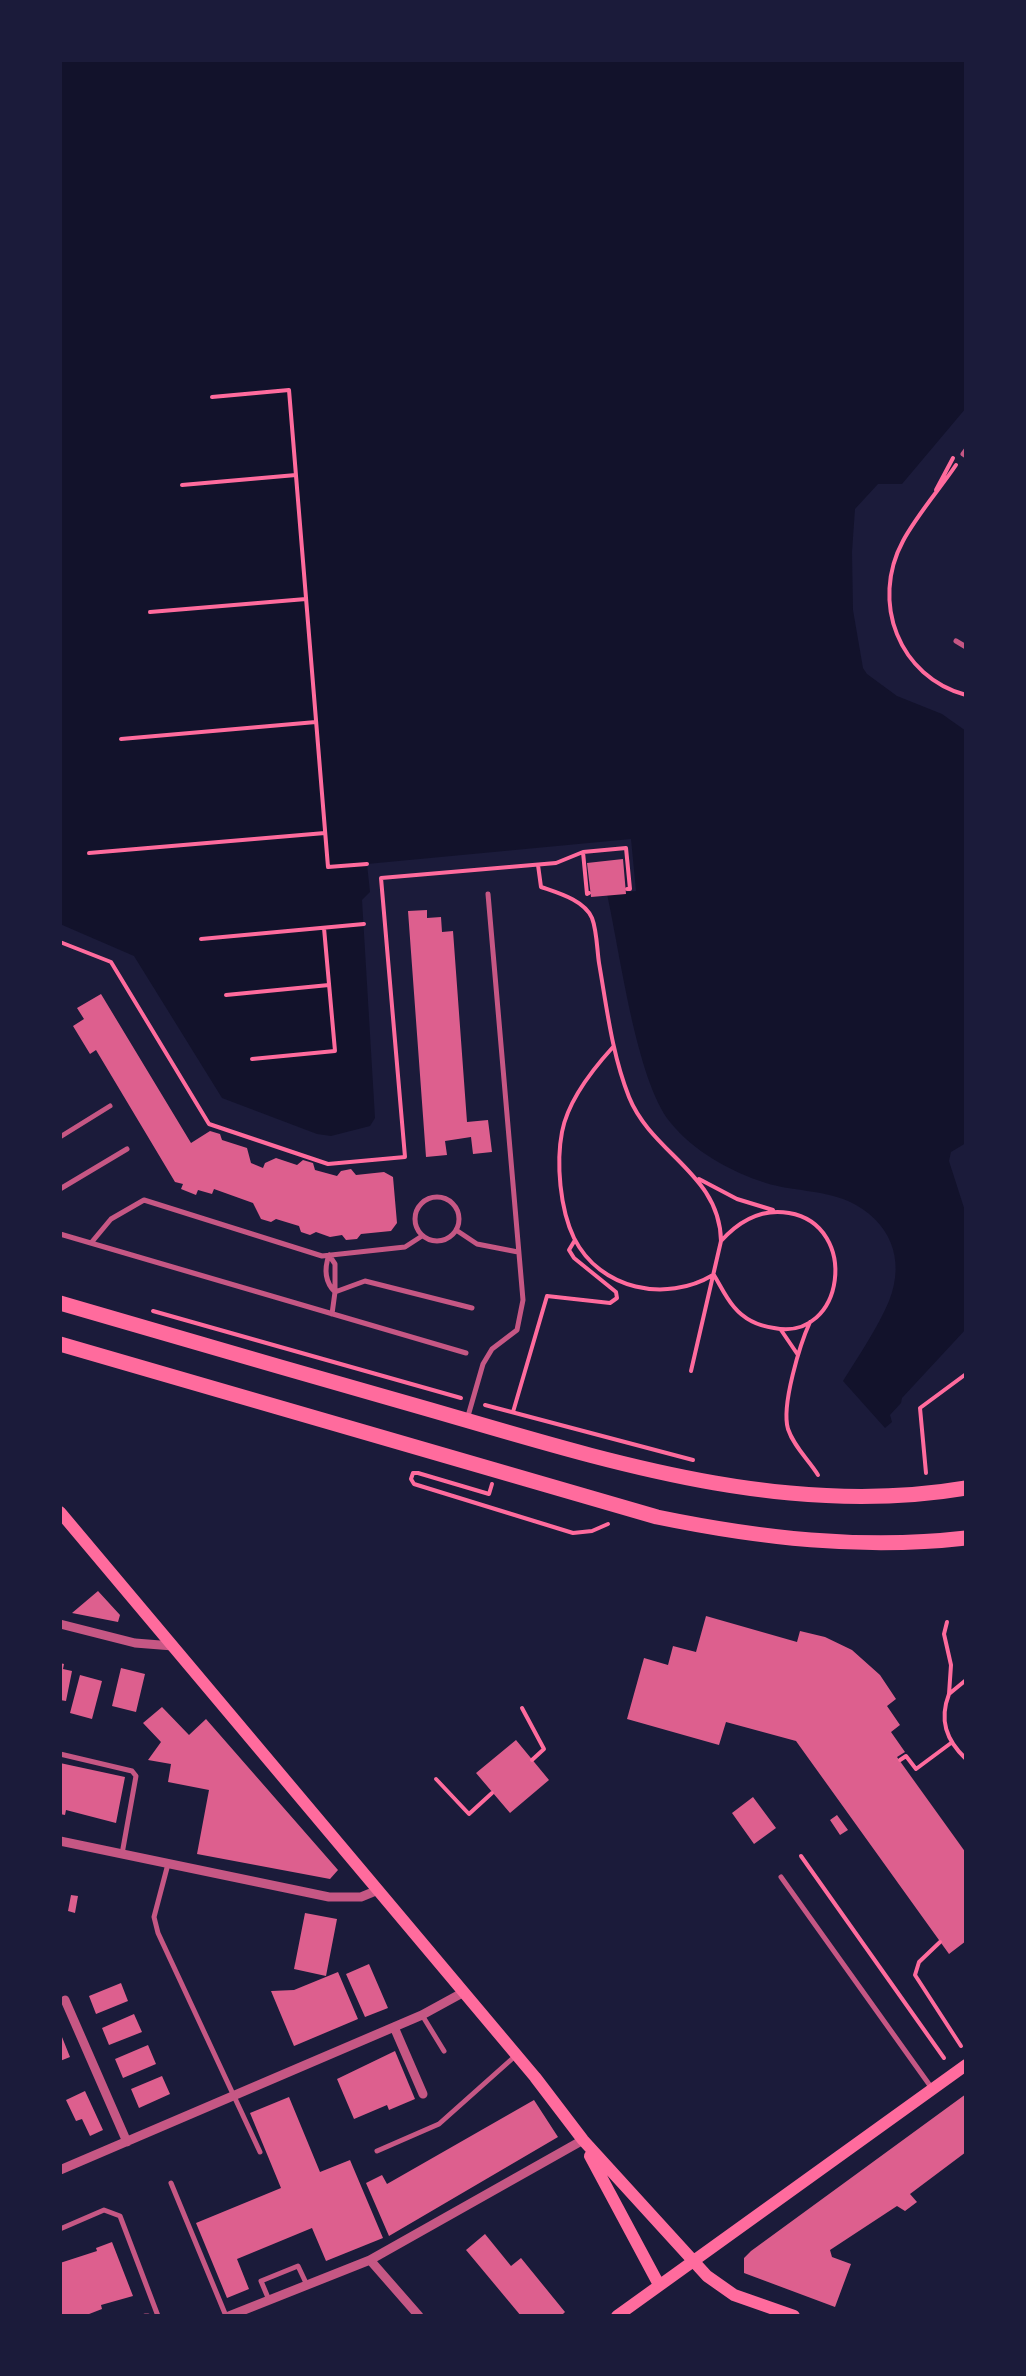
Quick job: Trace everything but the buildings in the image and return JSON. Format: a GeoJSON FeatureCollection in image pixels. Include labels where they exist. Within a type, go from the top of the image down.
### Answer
{"type":"FeatureCollection","features":[{"type":"Feature","properties":{"kind":"highway"},"geometry":{"type":"LineString","coordinates":[[60,1303],[623,1464],[746,1489],[849,1497],[966,1488]]}},
{"type":"Feature","properties":{"kind":"highway"},"geometry":{"type":"LineString","coordinates":[[60,1344],[656,1517],[760,1535],[966,1549]]}},
{"type":"Feature","properties":{"kind":"highway"},"geometry":{"type":"LineString","coordinates":[[867,1543],[966,1538]]}},
{"type":"Feature","properties":{"kind":"main road"},"geometry":{"type":"LineString","coordinates":[[60,1512],[517,2055],[582,2140],[707,2276],[728,2292],[794,2316]]}},
{"type":"Feature","properties":{"kind":"main road"},"geometry":{"type":"LineString","coordinates":[[617,2316],[632,2311],[658,2283],[966,2066]]}},
{"type":"Feature","properties":{"kind":"main road"},"geometry":{"type":"LineString","coordinates":[[582,2140],[658,2283]]}},
{"type":"Feature","properties":{"kind":"street"},"geometry":{"type":"LineString","coordinates":[[60,1624],[136,1643],[173,1646]]}},
{"type":"Feature","properties":{"kind":"street"},"geometry":{"type":"LineString","coordinates":[[60,1842],[329,1898],[361,1898],[378,1890]]}},
{"type":"Feature","properties":{"kind":"street"},"geometry":{"type":"LineString","coordinates":[[60,2170],[422,2015],[464,1992]]}},
{"type":"Feature","properties":{"kind":"street"},"geometry":{"type":"LineString","coordinates":[[66,2000],[128,2142]]}},
{"type":"Feature","properties":{"kind":"street"},"geometry":{"type":"LineString","coordinates":[[394,2027],[423,2094]]}},
{"type":"Feature","properties":{"kind":"street"},"geometry":{"type":"LineString","coordinates":[[227,2316],[370,2260],[582,2140]]}},
{"type":"Feature","properties":{"kind":"street"},"geometry":{"type":"LineString","coordinates":[[370,2260],[419,2316]]}},
{"type":"Feature","properties":{"kind":"lane"},"geometry":{"type":"LineString","coordinates":[[956,641],[966,647]]}},
{"type":"Feature","properties":{"kind":"lane"},"geometry":{"type":"LineString","coordinates":[[466,1421],[483,1364],[492,1349],[511,1336],[521,1322],[524,1300],[488,894]]}},
{"type":"Feature","properties":{"kind":"lane"},"geometry":{"type":"LineString","coordinates":[[60,1136],[110,1106]]}},
{"type":"Feature","properties":{"kind":"lane"},"geometry":{"type":"LineString","coordinates":[[60,1189],[127,1149]]}},
{"type":"Feature","properties":{"kind":"lane"},"geometry":{"type":"LineString","coordinates":[[444,1198],[456,1208],[459,1223],[451,1236],[436,1241],[422,1236],[414,1215],[422,1201],[444,1198]]}},
{"type":"Feature","properties":{"kind":"lane"},"geometry":{"type":"LineString","coordinates":[[91,1243],[111,1219],[144,1200],[322,1256],[405,1247],[422,1236]]}},
{"type":"Feature","properties":{"kind":"lane"},"geometry":{"type":"LineString","coordinates":[[456,1230],[476,1244],[518,1252]]}},
{"type":"Feature","properties":{"kind":"lane"},"geometry":{"type":"LineString","coordinates":[[60,1234],[466,1352]]}},
{"type":"Feature","properties":{"kind":"lane"},"geometry":{"type":"LineString","coordinates":[[328,1255],[328,1285],[335,1292]]}},
{"type":"Feature","properties":{"kind":"lane"},"geometry":{"type":"LineString","coordinates":[[335,1292],[365,1281],[472,1308]]}},
{"type":"Feature","properties":{"kind":"lane"},"geometry":{"type":"LineString","coordinates":[[332,1314],[335,1292]]}},
{"type":"Feature","properties":{"kind":"lane"},"geometry":{"type":"LineString","coordinates":[[60,1754],[132,1771],[136,1776],[122,1854]]}},
{"type":"Feature","properties":{"kind":"lane"},"geometry":{"type":"LineString","coordinates":[[168,1864],[154,1916],[158,1934],[260,2152]]}},
{"type":"Feature","properties":{"kind":"lane"},"geometry":{"type":"LineString","coordinates":[[781,1877],[933,2089]]}},
{"type":"Feature","properties":{"kind":"lane"},"geometry":{"type":"LineString","coordinates":[[422,2015],[444,2050]]}},
{"type":"Feature","properties":{"kind":"lane"},"geometry":{"type":"LineString","coordinates":[[377,2151],[439,2124],[517,2055]]}},
{"type":"Feature","properties":{"kind":"lane"},"geometry":{"type":"LineString","coordinates":[[171,2184],[227,2316]]}},
{"type":"Feature","properties":{"kind":"lane"},"geometry":{"type":"LineString","coordinates":[[60,2229],[104,2210],[120,2216],[158,2316]]}},
{"type":"Feature","properties":{"kind":"lane"},"geometry":{"type":"LineString","coordinates":[[269,2300],[261,2281],[298,2266],[307,2285]]}},
{"type":"Feature","properties":{"kind":"path"},"geometry":{"type":"LineString","coordinates":[[212,397],[288,390],[328,867],[367,864]]}},
{"type":"Feature","properties":{"kind":"path"},"geometry":{"type":"LineString","coordinates":[[963,453],[902,543],[889,593],[892,622],[904,652],[942,686],[966,695]]}},
{"type":"Feature","properties":{"kind":"path"},"geometry":{"type":"LineString","coordinates":[[182,485],[296,475]]}},
{"type":"Feature","properties":{"kind":"path"},"geometry":{"type":"LineString","coordinates":[[150,612],[306,599]]}},
{"type":"Feature","properties":{"kind":"path"},"geometry":{"type":"LineString","coordinates":[[120,738],[316,722]]}},
{"type":"Feature","properties":{"kind":"path"},"geometry":{"type":"LineString","coordinates":[[89,853],[325,833]]}},
{"type":"Feature","properties":{"kind":"path"},"geometry":{"type":"LineString","coordinates":[[60,942],[111,962],[209,1124],[328,1164],[404,1157],[381,878],[556,863],[582,852],[626,848],[630,889],[627,890]]}},
{"type":"Feature","properties":{"kind":"path"},"geometry":{"type":"LineString","coordinates":[[582,852],[589,893]]}},
{"type":"Feature","properties":{"kind":"path"},"geometry":{"type":"LineString","coordinates":[[538,865],[541,887],[570,898],[592,918],[614,1047],[636,1112],[664,1148],[699,1179],[737,1199],[800,1215],[818,1227],[829,1242],[836,1279],[830,1298],[811,1321],[798,1355],[788,1427],[818,1474]]}},
{"type":"Feature","properties":{"kind":"path"},"geometry":{"type":"LineString","coordinates":[[201,939],[364,924]]}},
{"type":"Feature","properties":{"kind":"path"},"geometry":{"type":"LineString","coordinates":[[252,1059],[335,1051],[324,928]]}},
{"type":"Feature","properties":{"kind":"path"},"geometry":{"type":"LineString","coordinates":[[226,995],[329,985]]}},
{"type":"Feature","properties":{"kind":"path"},"geometry":{"type":"LineString","coordinates":[[614,1047],[581,1088],[562,1133],[562,1192],[575,1240],[600,1269],[640,1288],[676,1290],[696,1285],[714,1274]]}},
{"type":"Feature","properties":{"kind":"path"},"geometry":{"type":"LineString","coordinates":[[691,1371],[721,1241],[716,1213],[699,1179]]}},
{"type":"Feature","properties":{"kind":"path"},"geometry":{"type":"LineString","coordinates":[[721,1241],[745,1219],[783,1212]]}},
{"type":"Feature","properties":{"kind":"path"},"geometry":{"type":"LineString","coordinates":[[510,1422],[547,1296],[610,1302],[617,1298],[616,1292],[574,1258],[570,1244],[575,1240]]}},
{"type":"Feature","properties":{"kind":"path"},"geometry":{"type":"LineString","coordinates":[[714,1274],[744,1317],[781,1330],[811,1321]]}},
{"type":"Feature","properties":{"kind":"path"},"geometry":{"type":"LineString","coordinates":[[144,1309],[710,1466]]}},
{"type":"Feature","properties":{"kind":"path"},"geometry":{"type":"LineString","coordinates":[[781,1330],[798,1355]]}},
{"type":"Feature","properties":{"kind":"path"},"geometry":{"type":"LineString","coordinates":[[926,1473],[918,1412],[966,1374]]}},
{"type":"Feature","properties":{"kind":"path"},"geometry":{"type":"LineString","coordinates":[[494,1476],[489,1494],[415,1473],[410,1479],[414,1484],[573,1533],[608,1524]]}},
{"type":"Feature","properties":{"kind":"path"},"geometry":{"type":"LineString","coordinates":[[947,1622],[944,1634],[951,1666],[944,1715],[951,1744],[966,1759]]}},
{"type":"Feature","properties":{"kind":"path"},"geometry":{"type":"LineString","coordinates":[[949,1694],[966,1680]]}},
{"type":"Feature","properties":{"kind":"path"},"geometry":{"type":"LineString","coordinates":[[522,1708],[544,1749],[532,1760]]}},
{"type":"Feature","properties":{"kind":"path"},"geometry":{"type":"LineString","coordinates":[[900,1760],[906,1756],[916,1769],[951,1744]]}},
{"type":"Feature","properties":{"kind":"path"},"geometry":{"type":"LineString","coordinates":[[436,1779],[469,1814],[492,1793]]}},
{"type":"Feature","properties":{"kind":"path"},"geometry":{"type":"LineString","coordinates":[[801,1856],[944,2058]]}},
{"type":"Feature","properties":{"kind":"path"},"geometry":{"type":"LineString","coordinates":[[940,1942],[918,1962],[915,1975],[961,2046]]}},
{"type":"Feature","properties":{"kind":"shaded area"},"geometry":{"type":"Polygon","coordinates":[[[60,60],[966,60],[966,408],[902,484],[878,484],[855,509],[852,552],[853,610],[863,668],[897,696],[942,714],[966,731],[966,1143],[951,1152],[949,1161],[966,1214],[966,1329],[902,1398],[890,1415],[892,1422],[885,1428],[843,1381],[879,1322],[894,1285],[895,1256],[884,1230],[863,1209],[848,1201],[766,1183],[726,1167],[679,1132],[658,1102],[639,1046],[607,894],[636,891],[631,839],[367,864],[370,892],[362,900],[375,1118],[370,1126],[331,1136],[222,1098],[134,956],[60,924],[60,60]]]}}]}
